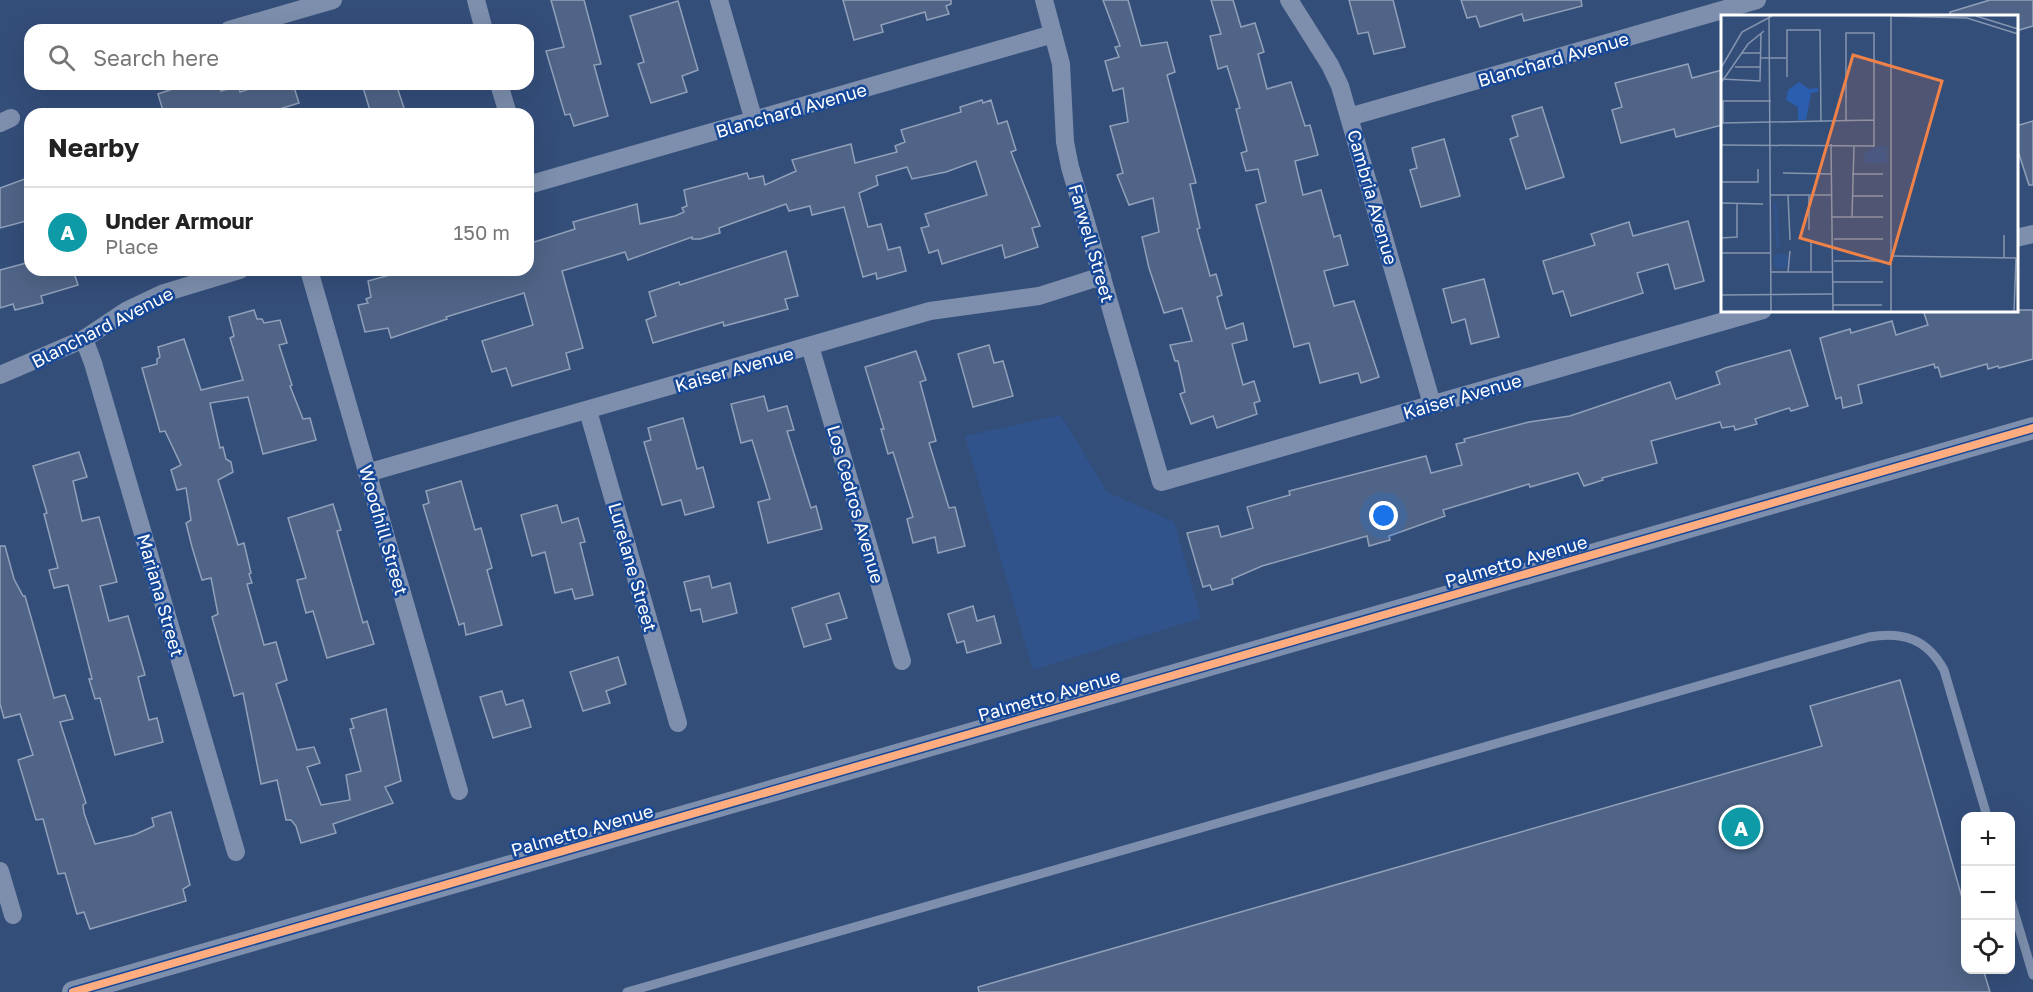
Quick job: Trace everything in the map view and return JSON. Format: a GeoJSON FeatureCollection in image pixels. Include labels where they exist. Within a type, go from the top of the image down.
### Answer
{"type":"FeatureCollection","features":[{"type":"Feature","properties":{"kind":"street"},"geometry":{"type":"LineString","coordinates":[[250,24],[333,0]]}},
{"type":"Feature","properties":{"kind":"street"},"geometry":{"type":"LineString","coordinates":[[476,0],[482,24]]}},
{"type":"Feature","properties":{"kind":"street"},"geometry":{"type":"LineString","coordinates":[[719,0],[754,121]]}},
{"type":"Feature","properties":{"kind":"street","name":"Farwell Street"},"geometry":{"type":"LineString","coordinates":[[1044,0],[1064,87],[1065,142],[1161,482]]}},
{"type":"Feature","properties":{"kind":"street","name":"Cambria Avenue"},"geometry":{"type":"LineString","coordinates":[[1289,0],[1336,76],[1432,405]]}},
{"type":"Feature","properties":{"kind":"street","name":"Blanchard Avenue"},"geometry":{"type":"LineString","coordinates":[[1349,117],[1757,0]]}},
{"type":"Feature","properties":{"kind":"street","name":"Blanchard Avenue"},"geometry":{"type":"LineString","coordinates":[[534,183],[1053,34]]}},
{"type":"Feature","properties":{"kind":"street"},"geometry":{"type":"LineString","coordinates":[[502,90],[506,108]]}},
{"type":"Feature","properties":{"kind":"street"},"geometry":{"type":"LineString","coordinates":[[2018,238],[2033,234]]}},
{"type":"Feature","properties":{"kind":"street","name":"Blanchard Avenue"},"geometry":{"type":"LineString","coordinates":[[0,375],[84,339],[126,311],[164,293],[220,276]]}},
{"type":"Feature","properties":{"kind":"street","name":"Woodhill Street"},"geometry":{"type":"LineString","coordinates":[[311,276],[459,791]]}},
{"type":"Feature","properties":{"kind":"street","name":"Kaiser Avenue"},"geometry":{"type":"LineString","coordinates":[[368,473],[930,312],[1027,298],[1102,276]]}},
{"type":"Feature","properties":{"kind":"street","name":"Kaiser Avenue"},"geometry":{"type":"LineString","coordinates":[[1161,482],[1756,312]]}},
{"type":"Feature","properties":{"kind":"street","name":"Mariana Street"},"geometry":{"type":"LineString","coordinates":[[84,339],[93,363],[236,852]]}},
{"type":"Feature","properties":{"kind":"street","name":"Los Cedros Avenue"},"geometry":{"type":"LineString","coordinates":[[810,346],[902,661]]}},
{"type":"Feature","properties":{"kind":"street","name":"Lurelane Street"},"geometry":{"type":"LineString","coordinates":[[588,411],[678,723]]}},
{"type":"Feature","properties":{"kind":"street","name":"Palmetto Avenue"},"geometry":{"type":"LineString","coordinates":[[83,991],[2033,428]]}},
{"type":"Feature","properties":{"kind":"street"},"geometry":{"type":"LineString","coordinates":[[0,871],[12,915]]}},
{"type":"Feature","properties":{"kind":"lane"},"geometry":{"type":"LineString","coordinates":[[627,992],[1888,633],[1914,639],[1936,654],[1944,670],[1986,812]]}},
{"type":"Feature","properties":{"kind":"lane"},"geometry":{"type":"LineString","coordinates":[[2015,915],[2033,975]]}},
{"type":"Feature","properties":{"kind":"water"},"geometry":{"type":"Polygon","coordinates":[[[1061,415],[1107,492],[1174,522],[1201,618],[1033,670],[965,436],[1061,415]]]}},
{"type":"Feature","properties":{"kind":"building"},"geometry":{"type":"Polygon","coordinates":[[[551,0],[584,0],[601,64],[594,65],[608,116],[574,126],[570,114],[565,115],[546,51],[564,47],[551,0]]]}},
{"type":"Feature","properties":{"kind":"building"},"geometry":{"type":"Polygon","coordinates":[[[843,0],[951,0],[951,4],[946,6],[949,14],[927,20],[925,12],[881,25],[883,32],[854,40],[843,0]]]}},
{"type":"Feature","properties":{"kind":"building"},"geometry":{"type":"Polygon","coordinates":[[[1103,0],[1128,0],[1141,46],[1167,42],[1175,72],[1167,75],[1196,183],[1190,184],[1200,228],[1197,229],[1210,276],[1216,274],[1222,295],[1217,297],[1226,329],[1243,323],[1247,340],[1232,344],[1243,385],[1254,381],[1260,401],[1254,403],[1257,414],[1217,428],[1213,416],[1191,424],[1180,394],[1185,392],[1178,361],[1175,361],[1170,345],[1192,341],[1182,308],[1164,313],[1149,268],[1142,237],[1159,232],[1153,198],[1129,205],[1117,175],[1123,173],[1110,126],[1128,122],[1123,88],[1113,91],[1105,61],[1119,57],[1115,47],[1120,46],[1103,0]]]}},
{"type":"Feature","properties":{"kind":"building"},"geometry":{"type":"Polygon","coordinates":[[[1211,0],[1233,0],[1241,27],[1255,23],[1264,52],[1258,54],[1267,89],[1291,82],[1305,126],[1310,125],[1318,155],[1295,161],[1303,195],[1321,190],[1334,237],[1340,235],[1348,265],[1324,271],[1334,306],[1354,301],[1379,377],[1361,383],[1358,373],[1320,383],[1309,343],[1294,347],[1256,205],[1266,202],[1258,169],[1246,171],[1241,153],[1247,151],[1236,109],[1240,108],[1227,66],[1218,69],[1210,36],[1221,34],[1211,0]]]}},
{"type":"Feature","properties":{"kind":"building"},"geometry":{"type":"Polygon","coordinates":[[[1349,0],[1393,0],[1405,47],[1374,54],[1368,32],[1358,34],[1349,0]]]}},
{"type":"Feature","properties":{"kind":"building"},"geometry":{"type":"Polygon","coordinates":[[[1461,0],[1581,0],[1582,6],[1524,21],[1522,14],[1480,27],[1476,16],[1467,18],[1461,0]]]}},
{"type":"Feature","properties":{"kind":"building"},"geometry":{"type":"Polygon","coordinates":[[[1990,0],[2033,0],[2033,26],[2018,30],[2018,15],[1950,15],[1950,12],[1990,0]]]}},
{"type":"Feature","properties":{"kind":"building"},"geometry":{"type":"Polygon","coordinates":[[[678,1],[698,70],[682,76],[687,92],[651,103],[638,64],[644,62],[630,16],[678,1]]]}},
{"type":"Feature","properties":{"kind":"building"},"geometry":{"type":"Polygon","coordinates":[[[1688,64],[1692,78],[1721,70],[1721,125],[1676,137],[1674,129],[1621,143],[1612,110],[1622,107],[1615,83],[1688,64]]]}},
{"type":"Feature","properties":{"kind":"building"},"geometry":{"type":"Polygon","coordinates":[[[170,90],[240,90],[240,92],[295,90],[299,103],[283,108],[162,108],[158,94],[170,90]]]}},
{"type":"Feature","properties":{"kind":"building"},"geometry":{"type":"Polygon","coordinates":[[[364,90],[398,90],[404,108],[369,108],[364,90]]]}},
{"type":"Feature","properties":{"kind":"building"},"geometry":{"type":"Polygon","coordinates":[[[982,100],[983,103],[991,100],[998,124],[1007,121],[1016,150],[1011,152],[1040,226],[1032,228],[1038,247],[1005,258],[1002,245],[942,264],[938,250],[929,253],[921,228],[929,226],[925,214],[987,195],[976,161],[946,172],[912,179],[907,167],[876,176],[878,185],[859,193],[868,227],[881,224],[888,250],[900,247],[906,271],[877,279],[876,273],[863,277],[844,207],[812,215],[810,206],[789,211],[786,204],[719,228],[720,233],[700,239],[692,239],[692,237],[628,260],[625,252],[562,271],[583,348],[566,353],[570,369],[512,386],[506,368],[492,372],[482,341],[533,325],[524,293],[446,317],[447,319],[391,338],[388,328],[365,332],[358,305],[368,303],[366,299],[371,297],[368,281],[386,276],[534,276],[534,242],[575,229],[573,222],[637,204],[640,224],[675,216],[684,212],[682,208],[687,206],[684,190],[747,173],[749,179],[763,176],[765,185],[796,171],[792,160],[851,144],[855,163],[897,152],[895,146],[905,142],[901,130],[961,112],[960,107],[982,100]]]}},
{"type":"Feature","properties":{"kind":"building"},"geometry":{"type":"Polygon","coordinates":[[[1542,107],[1564,177],[1526,189],[1510,139],[1518,136],[1512,116],[1542,107]]]}},
{"type":"Feature","properties":{"kind":"building"},"geometry":{"type":"Polygon","coordinates":[[[2033,121],[2033,185],[2029,185],[2018,151],[2018,125],[2033,121]]]}},
{"type":"Feature","properties":{"kind":"building"},"geometry":{"type":"Polygon","coordinates":[[[1444,139],[1460,196],[1421,207],[1410,170],[1417,168],[1412,148],[1444,139]]]}},
{"type":"Feature","properties":{"kind":"building"},"geometry":{"type":"Polygon","coordinates":[[[24,179],[24,222],[0,228],[0,188],[24,179]]]}},
{"type":"Feature","properties":{"kind":"building"},"geometry":{"type":"Polygon","coordinates":[[[1688,221],[1704,281],[1675,289],[1668,264],[1637,273],[1643,293],[1571,316],[1563,291],[1553,294],[1543,261],[1595,245],[1591,234],[1629,222],[1633,236],[1688,221]]]}},
{"type":"Feature","properties":{"kind":"building"},"geometry":{"type":"Polygon","coordinates":[[[786,251],[798,296],[785,299],[788,309],[724,326],[723,322],[653,343],[646,320],[656,316],[649,292],[679,282],[680,285],[786,251]]]}},
{"type":"Feature","properties":{"kind":"building"},"geometry":{"type":"Polygon","coordinates":[[[24,264],[24,276],[75,276],[78,285],[41,296],[43,303],[15,310],[13,304],[0,308],[0,270],[24,264]]]}},
{"type":"Feature","properties":{"kind":"building"},"geometry":{"type":"Polygon","coordinates":[[[1484,279],[1499,337],[1471,344],[1465,319],[1452,323],[1443,289],[1484,279]]]}},
{"type":"Feature","properties":{"kind":"building"},"geometry":{"type":"Polygon","coordinates":[[[254,310],[257,319],[262,319],[264,323],[280,320],[287,343],[279,345],[292,385],[290,386],[303,419],[310,418],[316,440],[263,454],[248,397],[210,403],[220,448],[223,447],[226,459],[231,462],[233,472],[218,480],[238,545],[244,543],[252,583],[247,584],[264,645],[276,642],[287,680],[276,684],[297,750],[314,747],[320,763],[307,767],[321,805],[350,800],[346,775],[361,771],[350,729],[354,728],[351,719],[386,709],[401,781],[385,787],[393,803],[333,824],[336,833],[301,843],[296,826],[291,820],[286,820],[277,780],[261,784],[243,693],[234,696],[212,617],[218,614],[211,578],[202,580],[192,547],[186,523],[191,520],[186,488],[177,490],[171,470],[181,465],[165,431],[160,432],[142,368],[157,364],[157,359],[160,357],[158,347],[184,339],[201,390],[243,380],[230,338],[234,336],[229,317],[254,310]]]}},
{"type":"Feature","properties":{"kind":"building"},"geometry":{"type":"Polygon","coordinates":[[[2033,310],[2033,359],[1999,368],[1998,366],[1988,369],[1987,364],[1941,377],[1938,367],[1935,368],[1934,364],[1858,385],[1862,403],[1843,408],[1841,397],[1836,399],[1820,338],[1850,329],[1851,333],[1892,321],[1896,335],[1928,325],[1924,312],[2033,310]]]}},
{"type":"Feature","properties":{"kind":"building"},"geometry":{"type":"Polygon","coordinates":[[[989,345],[994,363],[1003,361],[1013,396],[973,407],[958,354],[989,345]]]}},
{"type":"Feature","properties":{"kind":"building"},"geometry":{"type":"Polygon","coordinates":[[[1790,350],[1808,406],[1791,411],[1789,408],[1755,419],[1757,424],[1735,430],[1734,426],[1722,428],[1720,422],[1651,441],[1657,463],[1602,478],[1603,480],[1584,486],[1578,473],[1530,487],[1529,484],[1443,510],[1445,516],[1389,536],[1390,540],[1369,546],[1367,536],[1262,566],[1232,579],[1233,584],[1212,590],[1210,585],[1203,587],[1187,533],[1218,526],[1221,537],[1253,528],[1247,507],[1290,495],[1289,491],[1426,456],[1431,473],[1462,465],[1456,444],[1465,442],[1464,439],[1529,422],[1570,416],[1670,382],[1676,399],[1720,384],[1716,372],[1725,368],[1790,350]]]}},
{"type":"Feature","properties":{"kind":"building"},"geometry":{"type":"Polygon","coordinates":[[[916,351],[926,380],[920,382],[936,441],[929,443],[949,508],[955,507],[965,546],[938,553],[935,537],[913,543],[907,519],[913,517],[893,452],[888,454],[881,429],[884,429],[865,367],[916,351]]]}},
{"type":"Feature","properties":{"kind":"building"},"geometry":{"type":"Polygon","coordinates":[[[764,396],[768,411],[787,406],[794,430],[787,431],[811,508],[816,506],[822,529],[768,543],[758,502],[770,499],[752,440],[741,443],[731,404],[764,396]]]}},
{"type":"Feature","properties":{"kind":"building"},"geometry":{"type":"Polygon","coordinates":[[[683,418],[697,469],[703,467],[714,507],[685,515],[681,500],[662,505],[644,442],[651,440],[648,428],[683,418]]]}},
{"type":"Feature","properties":{"kind":"building"},"geometry":{"type":"Polygon","coordinates":[[[79,452],[87,477],[73,481],[82,521],[99,517],[117,582],[100,586],[109,621],[128,616],[145,675],[138,677],[149,720],[157,718],[163,742],[115,755],[100,698],[95,699],[89,679],[92,679],[68,585],[54,588],[49,570],[58,568],[44,514],[47,513],[33,466],[79,452]]]}},
{"type":"Feature","properties":{"kind":"building"},"geometry":{"type":"Polygon","coordinates":[[[461,481],[475,530],[481,528],[492,568],[487,570],[502,625],[466,635],[464,623],[459,625],[423,505],[429,503],[426,491],[461,481]]]}},
{"type":"Feature","properties":{"kind":"building"},"geometry":{"type":"Polygon","coordinates":[[[333,504],[341,530],[337,531],[363,623],[367,621],[374,644],[327,658],[313,611],[306,613],[297,580],[306,578],[288,518],[333,504]]]}},
{"type":"Feature","properties":{"kind":"building"},"geometry":{"type":"Polygon","coordinates":[[[557,505],[562,523],[578,518],[585,542],[580,543],[593,595],[575,599],[572,589],[555,593],[545,552],[532,556],[521,515],[557,505]]]}},
{"type":"Feature","properties":{"kind":"building"},"geometry":{"type":"Polygon","coordinates":[[[0,546],[5,546],[14,579],[25,596],[54,698],[65,695],[73,719],[60,722],[86,803],[83,805],[84,813],[95,844],[134,835],[154,826],[152,818],[171,812],[190,885],[183,889],[186,901],[90,929],[84,912],[77,914],[65,873],[58,874],[43,819],[36,820],[18,760],[33,755],[20,714],[4,718],[0,704],[0,546]]]}},
{"type":"Feature","properties":{"kind":"building"},"geometry":{"type":"Polygon","coordinates":[[[709,576],[712,588],[730,583],[737,613],[703,622],[700,609],[691,611],[684,582],[709,576]]]}},
{"type":"Feature","properties":{"kind":"building"},"geometry":{"type":"Polygon","coordinates":[[[839,593],[847,618],[826,624],[831,639],[804,647],[792,608],[839,593]]]}},
{"type":"Feature","properties":{"kind":"building"},"geometry":{"type":"Polygon","coordinates":[[[973,606],[977,621],[994,616],[1001,643],[967,653],[964,641],[957,643],[948,614],[973,606]]]}},
{"type":"Feature","properties":{"kind":"building"},"geometry":{"type":"Polygon","coordinates":[[[618,657],[626,684],[606,691],[610,703],[583,711],[570,672],[618,657]]]}},
{"type":"Feature","properties":{"kind":"building"},"geometry":{"type":"Polygon","coordinates":[[[1900,680],[1961,894],[1961,974],[1985,974],[1990,992],[979,992],[978,987],[1822,746],[1810,706],[1900,680]]]}},
{"type":"Feature","properties":{"kind":"building"},"geometry":{"type":"Polygon","coordinates":[[[502,691],[506,705],[523,700],[531,727],[493,738],[480,697],[502,691]]]}},
{"type":"Feature","properties":{"kind":"cycle path"},"geometry":{"type":"LineString","coordinates":[[73,992],[2033,428]]}},
{"type":"Feature","properties":{"kind":"place","name":"Under Armour"},"geometry":{"type":"Point","coordinates":[1741,827]}}]}
